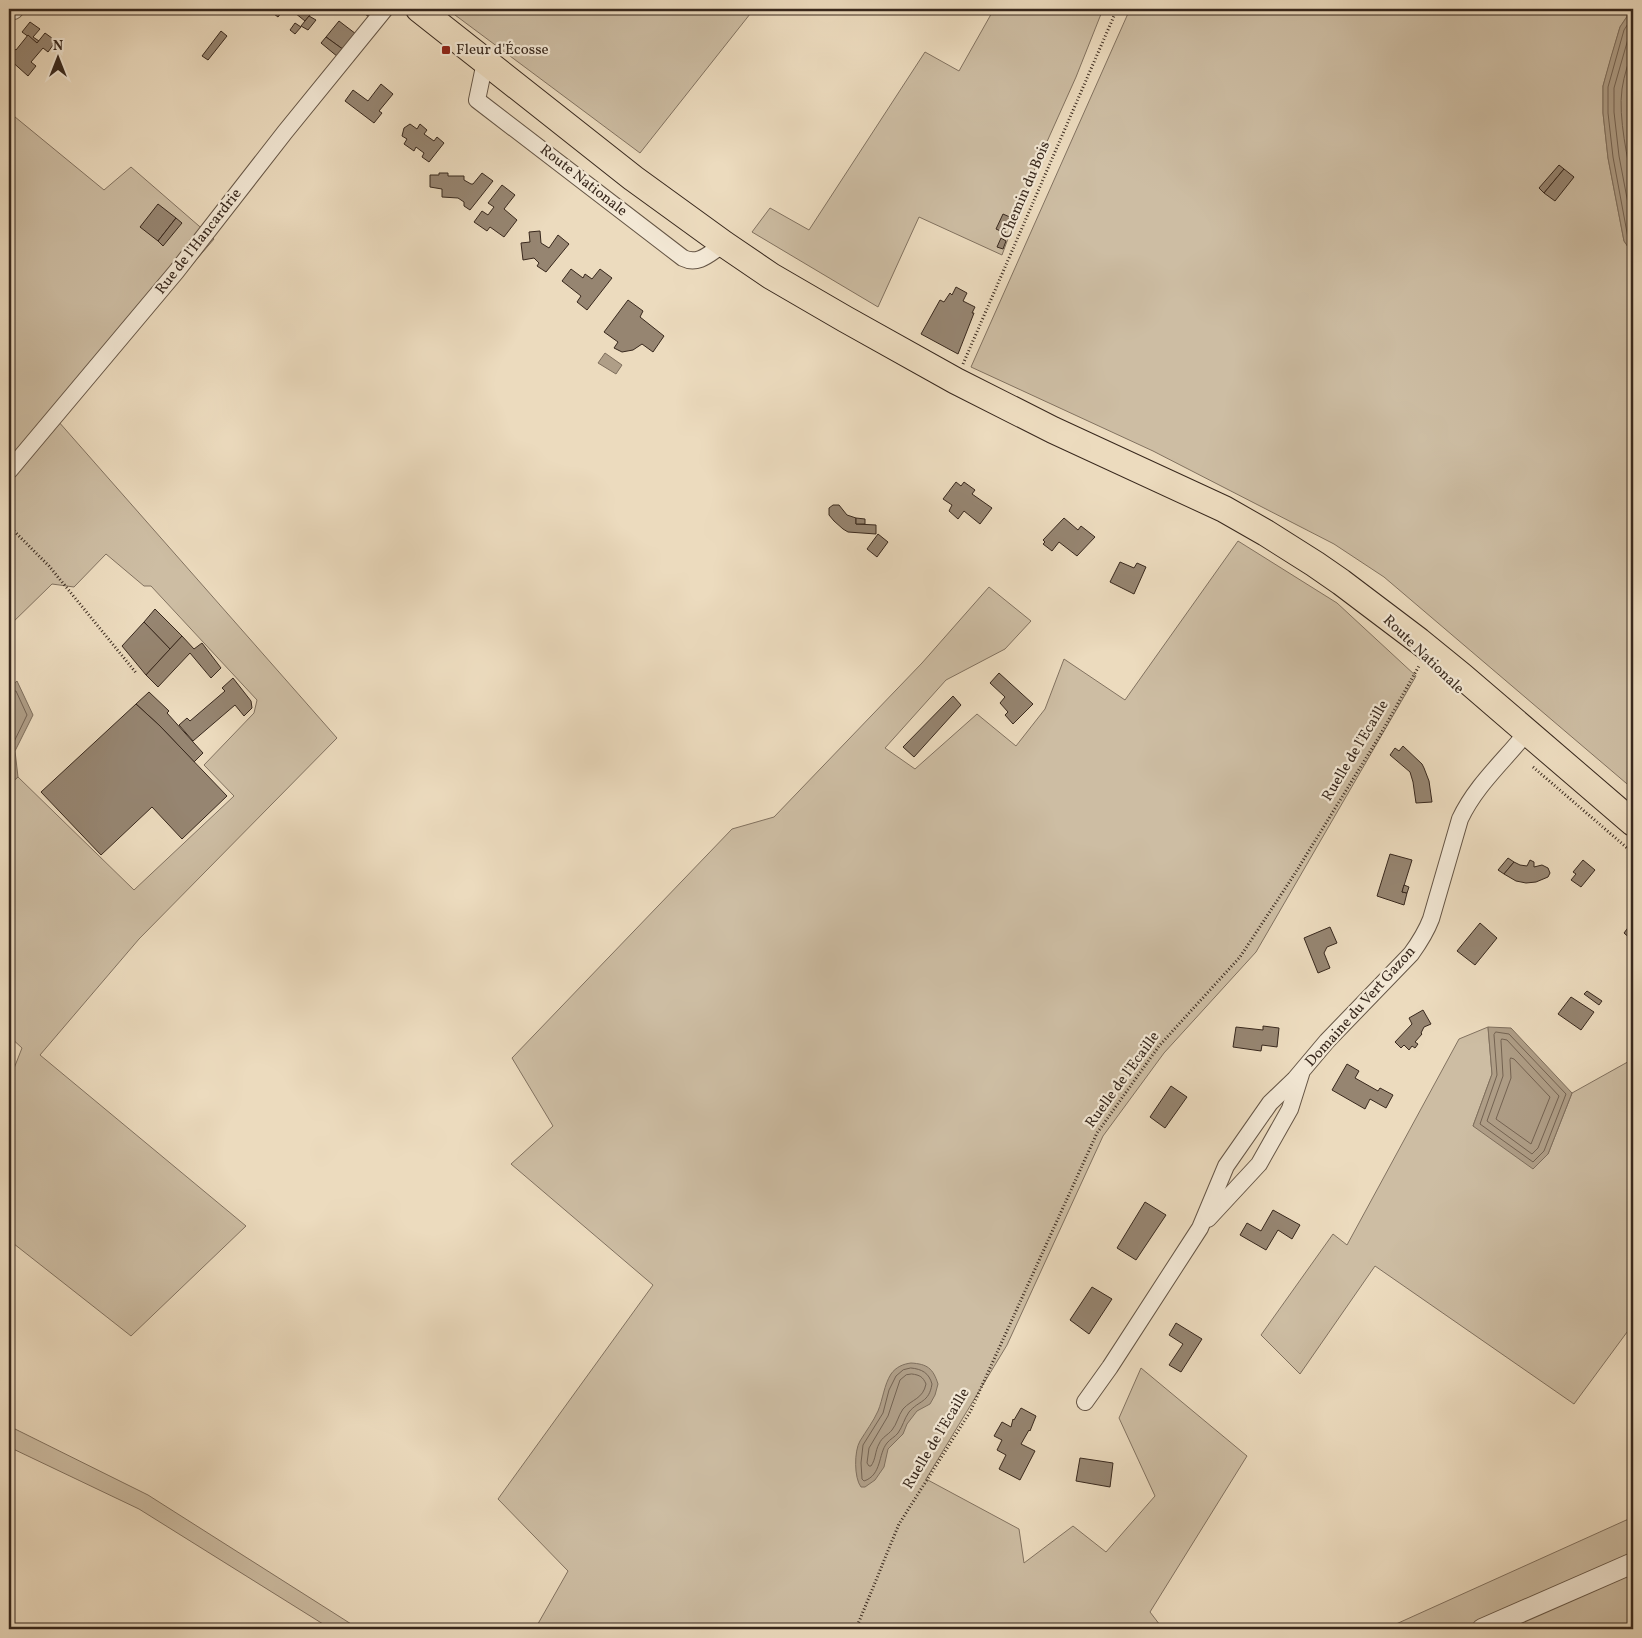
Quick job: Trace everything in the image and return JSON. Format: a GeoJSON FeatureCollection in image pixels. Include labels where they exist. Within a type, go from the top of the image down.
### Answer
{"type":"FeatureCollection","features":[{"type":"Feature","properties":{"kind":"main road"},"geometry":{"type":"LineString","coordinates":[[419,9],[607,158],[771,276],[831,312],[956,381],[1053,430],[1183,489],[1238,517],[1335,578],[1375,609]]}},
{"type":"Feature","properties":{"kind":"main road","name":"Route Nationale"},"geometry":{"type":"LineString","coordinates":[[1375,609],[1471,702],[1523,738],[1633,823]]}},
{"type":"Feature","properties":{"kind":"main road","name":"Route Nationale"},"geometry":{"type":"LineString","coordinates":[[1375,609],[1434,653],[1633,842]]}},
{"type":"Feature","properties":{"kind":"street","name":"Rue de l'Hancardrie"},"geometry":{"type":"LineString","coordinates":[[9,472],[176,272],[385,9]]}},
{"type":"Feature","properties":{"kind":"street","name":"Route Nationale"},"geometry":{"type":"LineString","coordinates":[[485,62],[476,100],[687,260],[697,260],[724,244]]}},
{"type":"Feature","properties":{"kind":"street","name":"Domaine du Vert Gazon"},"geometry":{"type":"LineString","coordinates":[[1200,1228],[1226,1166],[1270,1103],[1411,954],[1418,944],[1431,919],[1464,811],[1475,792],[1523,738]]}},
{"type":"Feature","properties":{"kind":"street","name":"Domaine du Vert Gazon"},"geometry":{"type":"LineString","coordinates":[[1085,1402],[1110,1367],[1200,1228],[1259,1164],[1290,1109],[1302,1071]]}},
{"type":"Feature","properties":{"kind":"street"},"geometry":{"type":"LineString","coordinates":[[1482,1629],[1633,1564]]}},
{"type":"Feature","properties":{"kind":"path","name":"Chemin du Bois"},"geometry":{"type":"LineString","coordinates":[[956,381],[1117,9]]}},
{"type":"Feature","properties":{"kind":"path"},"geometry":{"type":"LineString","coordinates":[[9,526],[49,566],[137,674]]}},
{"type":"Feature","properties":{"kind":"path","name":"Ruelle de l'Ecaille"},"geometry":{"type":"LineString","coordinates":[[856,1629],[899,1524],[970,1412],[1098,1133],[1159,1046],[1240,957],[1294,875],[1379,737],[1423,656]]}},
{"type":"Feature","properties":{"kind":"shaded area"},"geometry":{"type":"Polygon","coordinates":[[[447,9],[754,9],[640,153],[447,9]]]}},
{"type":"Feature","properties":{"kind":"shaded area"},"geometry":{"type":"Polygon","coordinates":[[[994,9],[1103,9],[1076,77],[1028,184],[1002,255],[919,217],[878,307],[752,232],[770,208],[809,230],[925,52],[959,71],[994,9]]]}},
{"type":"Feature","properties":{"kind":"shaded area"},"geometry":{"type":"Polygon","coordinates":[[[1130,9],[1632,9],[1620,27],[1603,86],[1603,113],[1608,158],[1624,241],[1633,254],[1633,789],[1384,577],[1334,544],[1153,451],[971,367],[1130,9]]]}},
{"type":"Feature","properties":{"kind":"shaded area"},"geometry":{"type":"Polygon","coordinates":[[[9,112],[104,190],[131,167],[214,239],[58,421],[337,738],[139,939],[40,1055],[246,1226],[131,1336],[9,1240],[9,1078],[22,1048],[9,1036],[9,785],[18,777],[134,890],[234,796],[204,765],[254,713],[257,700],[151,586],[144,586],[106,554],[74,587],[52,584],[9,626],[9,112]]]}},
{"type":"Feature","properties":{"kind":"shaded area"},"geometry":{"type":"Polygon","coordinates":[[[1238,541],[1337,603],[1416,676],[1256,952],[1164,1053],[1103,1136],[1007,1345],[926,1479],[1019,1529],[1024,1563],[1073,1526],[1106,1552],[1155,1496],[1119,1418],[1141,1368],[1247,1456],[1150,1612],[1163,1629],[535,1629],[568,1571],[498,1499],[653,1285],[511,1164],[553,1126],[512,1058],[732,829],[774,817],[922,663],[989,587],[1031,621],[1005,649],[946,680],[885,748],[915,769],[977,714],[1016,746],[1045,709],[1064,659],[1125,700],[1238,541]]]}},
{"type":"Feature","properties":{"kind":"shaded area"},"geometry":{"type":"Polygon","coordinates":[[[1488,1027],[1492,1074],[1473,1126],[1548,1154],[1572,1093],[1633,1059],[1633,1324],[1574,1404],[1375,1266],[1300,1374],[1261,1335],[1333,1234],[1347,1245],[1459,1039],[1488,1027]]]}},
{"type":"Feature","properties":{"kind":"shaded area"},"geometry":{"type":"Polygon","coordinates":[[[9,1426],[148,1495],[359,1629],[331,1629],[139,1509],[9,1447],[9,1426]]]}},
{"type":"Feature","properties":{"kind":"shaded area"},"geometry":{"type":"Polygon","coordinates":[[[1633,1517],[1633,1629],[1385,1629],[1633,1517]]]}},
{"type":"Feature","properties":{"kind":"water"},"geometry":{"type":"Polygon","coordinates":[[[1632,9],[1633,254],[1624,241],[1608,158],[1603,113],[1603,86],[1611,57],[1620,27],[1632,9]]]}},
{"type":"Feature","properties":{"kind":"water"},"geometry":{"type":"Polygon","coordinates":[[[605,353],[622,365],[616,374],[598,363],[605,353]]]}},
{"type":"Feature","properties":{"kind":"water"},"geometry":{"type":"Polygon","coordinates":[[[17,681],[33,715],[15,751],[18,777],[9,785],[9,688],[17,681]]]}},
{"type":"Feature","properties":{"kind":"water"},"geometry":{"type":"Polygon","coordinates":[[[1488,1027],[1511,1028],[1572,1093],[1548,1154],[1533,1169],[1473,1126],[1492,1074],[1488,1027]]]}},
{"type":"Feature","properties":{"kind":"water"},"geometry":{"type":"Polygon","coordinates":[[[911,1363],[921,1364],[929,1368],[934,1374],[938,1384],[935,1395],[930,1404],[917,1411],[907,1424],[903,1434],[888,1449],[884,1467],[875,1480],[865,1487],[861,1487],[856,1471],[858,1445],[878,1411],[891,1374],[900,1366],[911,1363]]]}},
{"type":"Feature","properties":{"kind":"building"},"geometry":{"type":"Polygon","coordinates":[[[223,9],[238,9],[229,14],[223,9]]]}},
{"type":"Feature","properties":{"kind":"building"},"geometry":{"type":"Polygon","coordinates":[[[279,9],[284,9],[278,17],[274,14],[279,9]]]}},
{"type":"Feature","properties":{"kind":"building"},"geometry":{"type":"Polygon","coordinates":[[[298,9],[315,9],[305,21],[295,13],[298,9]]]}},
{"type":"Feature","properties":{"kind":"building"},"geometry":{"type":"Polygon","coordinates":[[[369,9],[380,9],[372,19],[365,14],[369,9]]]}},
{"type":"Feature","properties":{"kind":"building"},"geometry":{"type":"Polygon","coordinates":[[[309,16],[316,20],[308,30],[301,26],[309,16]]]}},
{"type":"Feature","properties":{"kind":"building"},"geometry":{"type":"Polygon","coordinates":[[[339,21],[356,34],[344,50],[326,37],[339,21]]]}},
{"type":"Feature","properties":{"kind":"building"},"geometry":{"type":"Polygon","coordinates":[[[30,22],[40,29],[33,37],[39,41],[37,43],[22,32],[30,22]]]}},
{"type":"Feature","properties":{"kind":"building"},"geometry":{"type":"Polygon","coordinates":[[[295,23],[301,27],[295,34],[290,30],[295,23]]]}},
{"type":"Feature","properties":{"kind":"building"},"geometry":{"type":"Polygon","coordinates":[[[221,31],[227,36],[208,60],[202,56],[221,31]]]}},
{"type":"Feature","properties":{"kind":"building"},"geometry":{"type":"Polygon","coordinates":[[[45,33],[56,41],[48,52],[43,48],[31,62],[36,66],[28,76],[9,59],[9,49],[11,46],[16,50],[28,35],[37,43],[45,33]]]}},
{"type":"Feature","properties":{"kind":"building"},"geometry":{"type":"Polygon","coordinates":[[[326,37],[344,50],[338,57],[321,43],[326,37]]]}},
{"type":"Feature","properties":{"kind":"building"},"geometry":{"type":"Polygon","coordinates":[[[381,84],[393,94],[379,111],[382,113],[374,123],[345,101],[353,90],[368,101],[381,84]]]}},
{"type":"Feature","properties":{"kind":"building"},"geometry":{"type":"Polygon","coordinates":[[[410,124],[417,129],[420,124],[427,130],[424,134],[434,141],[437,137],[444,143],[429,162],[422,157],[424,153],[416,147],[414,151],[404,144],[407,139],[402,136],[404,128],[410,124]]]}},
{"type":"Feature","properties":{"kind":"building"},"geometry":{"type":"Polygon","coordinates":[[[1559,165],[1564,169],[1544,193],[1539,188],[1559,165]]]}},
{"type":"Feature","properties":{"kind":"building"},"geometry":{"type":"Polygon","coordinates":[[[1564,169],[1574,177],[1555,201],[1544,193],[1564,169]]]}},
{"type":"Feature","properties":{"kind":"building"},"geometry":{"type":"Polygon","coordinates":[[[439,173],[448,173],[448,176],[464,176],[464,180],[473,184],[482,173],[493,181],[470,210],[458,198],[442,197],[442,189],[430,187],[430,175],[439,175],[439,173]]]}},
{"type":"Feature","properties":{"kind":"building"},"geometry":{"type":"Polygon","coordinates":[[[502,185],[515,195],[504,209],[517,220],[504,237],[490,227],[487,231],[474,222],[482,211],[488,215],[494,207],[488,203],[502,185]]]}},
{"type":"Feature","properties":{"kind":"building"},"geometry":{"type":"Polygon","coordinates":[[[158,204],[176,218],[158,241],[140,227],[158,204]]]}},
{"type":"Feature","properties":{"kind":"building"},"geometry":{"type":"Polygon","coordinates":[[[1003,214],[1012,218],[1005,233],[996,229],[1003,214]]]}},
{"type":"Feature","properties":{"kind":"building"},"geometry":{"type":"Polygon","coordinates":[[[176,218],[182,223],[163,246],[158,241],[176,218]]]}},
{"type":"Feature","properties":{"kind":"building"},"geometry":{"type":"Polygon","coordinates":[[[540,231],[541,243],[549,248],[558,235],[569,244],[546,272],[537,266],[539,263],[534,258],[523,260],[521,243],[530,242],[529,232],[540,231]]]}},
{"type":"Feature","properties":{"kind":"building"},"geometry":{"type":"Polygon","coordinates":[[[1001,238],[1006,241],[1003,249],[997,247],[1001,238]]]}},
{"type":"Feature","properties":{"kind":"building"},"geometry":{"type":"Polygon","coordinates":[[[571,269],[583,278],[585,274],[592,279],[600,269],[612,278],[587,310],[577,302],[581,296],[562,281],[571,269]]]}},
{"type":"Feature","properties":{"kind":"building"},"geometry":{"type":"Polygon","coordinates":[[[956,287],[967,293],[963,301],[975,307],[958,354],[921,334],[940,300],[944,302],[950,293],[952,295],[956,287]]]}},
{"type":"Feature","properties":{"kind":"building"},"geometry":{"type":"Polygon","coordinates":[[[628,300],[643,311],[640,317],[664,336],[653,352],[642,344],[633,350],[622,352],[614,348],[618,342],[604,332],[628,300]]]}},
{"type":"Feature","properties":{"kind":"building"},"geometry":{"type":"Polygon","coordinates":[[[956,482],[961,486],[964,482],[975,490],[972,494],[992,508],[980,524],[964,511],[958,519],[949,511],[952,505],[943,499],[956,482]]]}},
{"type":"Feature","properties":{"kind":"building"},"geometry":{"type":"Polygon","coordinates":[[[833,505],[839,505],[847,515],[856,518],[856,524],[876,525],[876,534],[848,532],[843,529],[829,515],[829,508],[833,505]]]}},
{"type":"Feature","properties":{"kind":"building"},"geometry":{"type":"Polygon","coordinates":[[[856,518],[865,519],[865,524],[856,524],[856,518]]]}},
{"type":"Feature","properties":{"kind":"building"},"geometry":{"type":"Polygon","coordinates":[[[1064,518],[1078,530],[1081,526],[1095,537],[1077,556],[1059,542],[1052,551],[1043,544],[1045,542],[1043,540],[1064,518]]]}},
{"type":"Feature","properties":{"kind":"building"},"geometry":{"type":"Polygon","coordinates":[[[878,534],[888,542],[877,557],[867,549],[878,534]]]}},
{"type":"Feature","properties":{"kind":"building"},"geometry":{"type":"Polygon","coordinates":[[[1120,562],[1134,568],[1137,563],[1146,567],[1134,594],[1110,582],[1120,562]]]}},
{"type":"Feature","properties":{"kind":"building"},"geometry":{"type":"Polygon","coordinates":[[[155,609],[182,636],[170,649],[144,622],[155,609]]]}},
{"type":"Feature","properties":{"kind":"building"},"geometry":{"type":"Polygon","coordinates":[[[144,622],[170,649],[146,675],[122,646],[144,622]]]}},
{"type":"Feature","properties":{"kind":"building"},"geometry":{"type":"Polygon","coordinates":[[[182,636],[194,649],[202,643],[221,668],[211,678],[190,653],[158,687],[146,675],[182,636]]]}},
{"type":"Feature","properties":{"kind":"building"},"geometry":{"type":"Polygon","coordinates":[[[999,673],[1033,704],[1013,724],[1005,715],[1008,712],[1000,703],[1005,697],[990,683],[999,673]]]}},
{"type":"Feature","properties":{"kind":"building"},"geometry":{"type":"Polygon","coordinates":[[[233,678],[251,701],[252,708],[244,716],[235,705],[193,741],[179,725],[187,718],[190,721],[225,691],[222,688],[233,678]]]}},
{"type":"Feature","properties":{"kind":"building"},"geometry":{"type":"Polygon","coordinates":[[[149,692],[169,711],[167,713],[203,753],[194,762],[136,704],[149,692]]]}},
{"type":"Feature","properties":{"kind":"building"},"geometry":{"type":"Polygon","coordinates":[[[953,696],[961,705],[914,757],[903,747],[953,696]]]}},
{"type":"Feature","properties":{"kind":"building"},"geometry":{"type":"Polygon","coordinates":[[[136,704],[160,726],[227,796],[182,839],[152,807],[101,855],[41,792],[136,704]]]}},
{"type":"Feature","properties":{"kind":"building"},"geometry":{"type":"Polygon","coordinates":[[[1403,746],[1422,764],[1429,781],[1432,802],[1416,803],[1410,772],[1390,755],[1395,748],[1399,751],[1403,746]]]}},
{"type":"Feature","properties":{"kind":"building"},"geometry":{"type":"Polygon","coordinates":[[[1390,854],[1412,860],[1402,892],[1407,893],[1404,905],[1377,896],[1390,854]]]}},
{"type":"Feature","properties":{"kind":"building"},"geometry":{"type":"Polygon","coordinates":[[[1508,858],[1514,862],[1504,874],[1498,870],[1508,858]]]}},
{"type":"Feature","properties":{"kind":"building"},"geometry":{"type":"Polygon","coordinates":[[[1530,860],[1534,862],[1534,867],[1542,865],[1548,868],[1550,873],[1548,877],[1536,882],[1526,883],[1516,881],[1504,874],[1514,862],[1527,866],[1530,860]]]}},
{"type":"Feature","properties":{"kind":"building"},"geometry":{"type":"Polygon","coordinates":[[[1583,860],[1595,870],[1581,887],[1571,880],[1576,874],[1573,872],[1583,860]]]}},
{"type":"Feature","properties":{"kind":"building"},"geometry":{"type":"Polygon","coordinates":[[[1404,885],[1409,887],[1407,893],[1402,892],[1404,885]]]}},
{"type":"Feature","properties":{"kind":"building"},"geometry":{"type":"Polygon","coordinates":[[[1633,921],[1633,941],[1624,933],[1633,921]]]}},
{"type":"Feature","properties":{"kind":"building"},"geometry":{"type":"Polygon","coordinates":[[[1480,923],[1497,938],[1475,965],[1457,951],[1480,923]]]}},
{"type":"Feature","properties":{"kind":"building"},"geometry":{"type":"Polygon","coordinates":[[[1330,927],[1337,943],[1327,947],[1324,953],[1330,968],[1318,973],[1304,938],[1330,927]]]}},
{"type":"Feature","properties":{"kind":"building"},"geometry":{"type":"Polygon","coordinates":[[[1587,991],[1602,1001],[1599,1005],[1584,994],[1587,991]]]}},
{"type":"Feature","properties":{"kind":"building"},"geometry":{"type":"Polygon","coordinates":[[[1571,997],[1594,1012],[1581,1030],[1558,1014],[1571,997]]]}},
{"type":"Feature","properties":{"kind":"building"},"geometry":{"type":"Polygon","coordinates":[[[1423,1010],[1431,1024],[1424,1027],[1422,1034],[1415,1042],[1418,1044],[1415,1048],[1412,1046],[1409,1050],[1404,1045],[1401,1048],[1395,1042],[1412,1024],[1409,1018],[1423,1010]]]}},
{"type":"Feature","properties":{"kind":"building"},"geometry":{"type":"Polygon","coordinates":[[[1263,1026],[1279,1028],[1277,1047],[1262,1045],[1261,1051],[1233,1047],[1236,1027],[1263,1030],[1263,1026]]]}},
{"type":"Feature","properties":{"kind":"building"},"geometry":{"type":"Polygon","coordinates":[[[1347,1064],[1359,1071],[1355,1078],[1378,1091],[1380,1088],[1393,1095],[1386,1108],[1370,1099],[1365,1109],[1332,1090],[1347,1064]]]}},
{"type":"Feature","properties":{"kind":"building"},"geometry":{"type":"Polygon","coordinates":[[[1171,1086],[1187,1097],[1165,1128],[1150,1117],[1171,1086]]]}},
{"type":"Feature","properties":{"kind":"building"},"geometry":{"type":"Polygon","coordinates":[[[1145,1202],[1166,1215],[1136,1260],[1117,1248],[1145,1202]]]}},
{"type":"Feature","properties":{"kind":"building"},"geometry":{"type":"Polygon","coordinates":[[[1273,1210],[1300,1225],[1292,1239],[1278,1230],[1266,1250],[1240,1235],[1247,1223],[1261,1231],[1273,1210]]]}},
{"type":"Feature","properties":{"kind":"building"},"geometry":{"type":"Polygon","coordinates":[[[1092,1287],[1112,1299],[1089,1334],[1070,1320],[1092,1287]]]}},
{"type":"Feature","properties":{"kind":"building"},"geometry":{"type":"Polygon","coordinates":[[[1176,1323],[1202,1339],[1181,1372],[1169,1365],[1183,1344],[1169,1335],[1176,1323]]]}},
{"type":"Feature","properties":{"kind":"building"},"geometry":{"type":"Polygon","coordinates":[[[1021,1408],[1036,1416],[1030,1431],[1021,1444],[1035,1451],[1020,1480],[999,1469],[1006,1455],[997,1450],[1002,1440],[994,1436],[1002,1422],[1011,1427],[1013,1419],[1021,1408]]]}},
{"type":"Feature","properties":{"kind":"building"},"geometry":{"type":"Polygon","coordinates":[[[1080,1458],[1113,1463],[1110,1487],[1076,1481],[1080,1458]]]}},
{"type":"Feature","properties":{"kind":"place","name":"Fleur d'Écosse"},"geometry":{"type":"Point","coordinates":[446,50]}}]}
